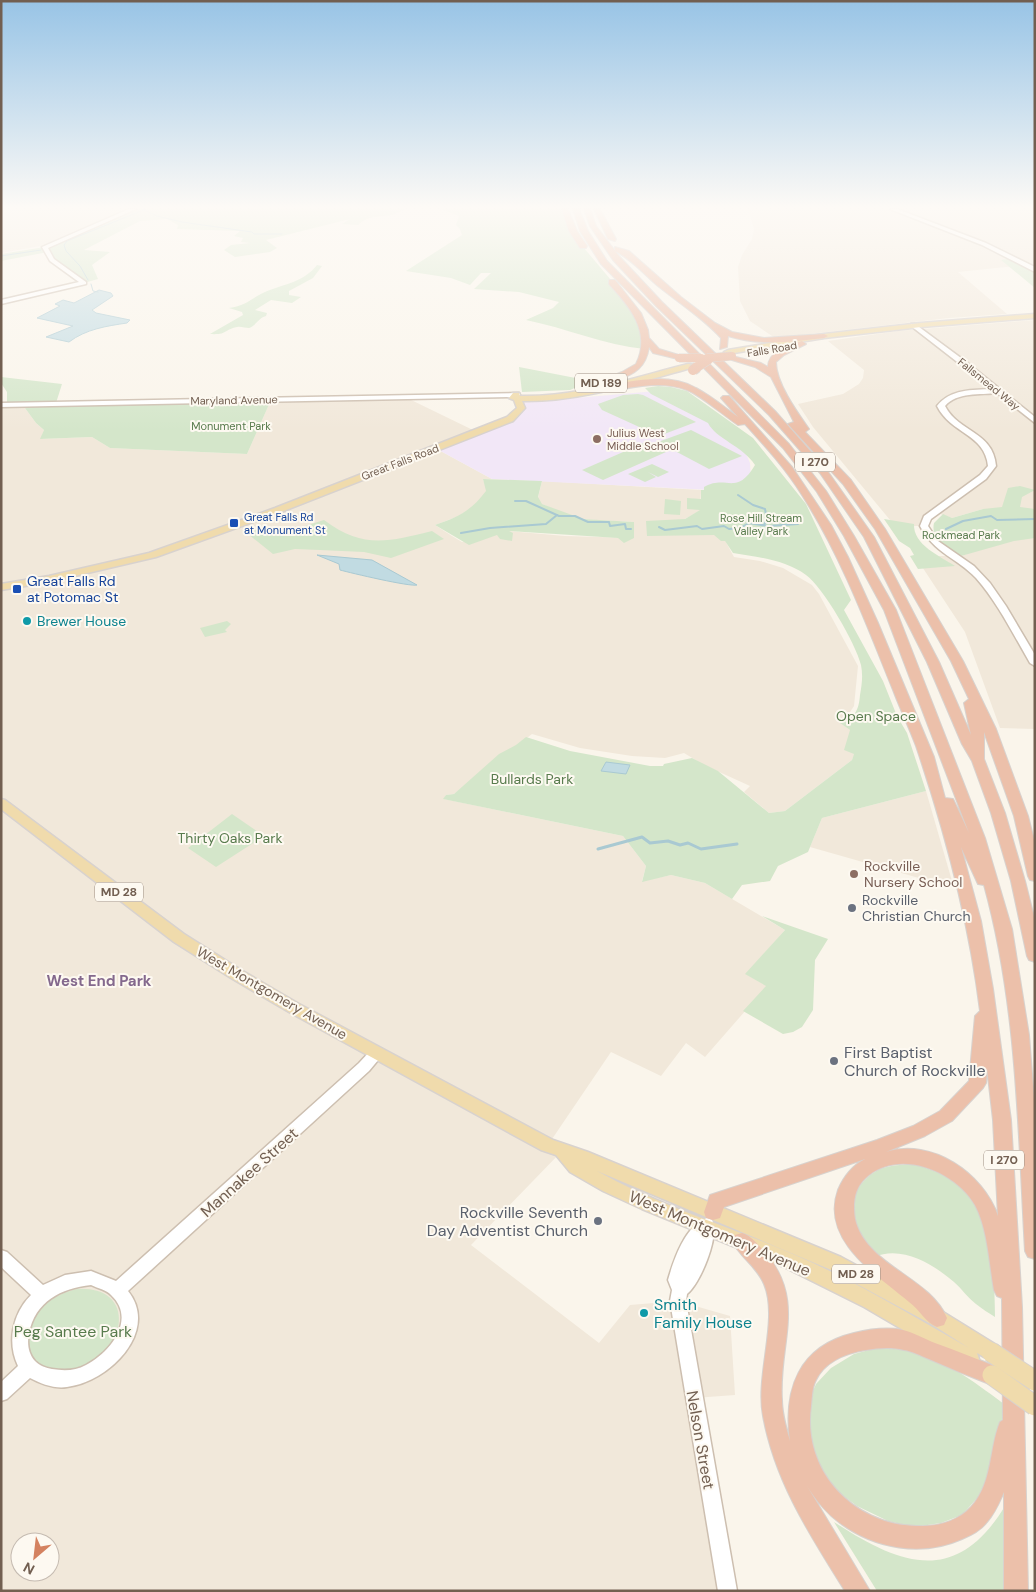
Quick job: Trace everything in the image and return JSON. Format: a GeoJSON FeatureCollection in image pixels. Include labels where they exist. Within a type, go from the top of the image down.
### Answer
{"type":"FeatureCollection","features":[{"type":"Feature","properties":{"kind":"highway","name":"I 270"},"geometry":{"type":"LineString","coordinates":[[625,283],[786,446],[821,491],[890,610],[978,838],[1004,929],[1021,1035],[1035,1251]]}},
{"type":"Feature","properties":{"kind":"highway","name":"I 270"},"geometry":{"type":"LineString","coordinates":[[640,283],[772,413],[823,472],[869,537],[933,662],[969,744],[979,761],[998,813],[1013,864],[1035,956]]}},
{"type":"Feature","properties":{"kind":"highway","name":"I 270"},"geometry":{"type":"LineString","coordinates":[[647,283],[815,446],[847,482],[880,529],[956,661],[990,729],[1021,816],[1035,876]]}},
{"type":"Feature","properties":{"kind":"highway"},"geometry":{"type":"LineString","coordinates":[[658,283],[715,327],[726,338],[730,354]]}},
{"type":"Feature","properties":{"kind":"highway"},"geometry":{"type":"LineString","coordinates":[[606,386],[637,367],[642,359],[647,340],[645,328],[637,313],[615,285]]}},
{"type":"Feature","properties":{"kind":"highway","name":"I 270"},"geometry":{"type":"LineString","coordinates":[[615,285],[722,394],[784,463],[807,494],[836,544],[882,645],[923,749],[953,844],[973,921],[985,989],[1002,1120],[1013,1332],[1024,1405],[1016,1591]]}},
{"type":"Feature","properties":{"kind":"highway"},"geometry":{"type":"LineString","coordinates":[[715,327],[729,334],[757,339],[785,340],[824,336]]}},
{"type":"Feature","properties":{"kind":"highway"},"geometry":{"type":"LineString","coordinates":[[647,340],[656,351],[686,364],[730,354],[758,365],[774,374]]}},
{"type":"Feature","properties":{"kind":"highway"},"geometry":{"type":"LineString","coordinates":[[802,344],[786,350],[773,359],[771,369],[794,415],[815,446]]}},
{"type":"Feature","properties":{"kind":"highway"},"geometry":{"type":"LineString","coordinates":[[686,364],[730,354]]}},
{"type":"Feature","properties":{"kind":"highway"},"geometry":{"type":"LineString","coordinates":[[686,364],[688,379],[692,389]]}},
{"type":"Feature","properties":{"kind":"highway"},"geometry":{"type":"LineString","coordinates":[[606,386],[651,382],[674,383],[692,389],[747,428],[784,463]]}},
{"type":"Feature","properties":{"kind":"highway"},"geometry":{"type":"LineString","coordinates":[[838,518],[863,585],[882,645]]}},
{"type":"Feature","properties":{"kind":"highway"},"geometry":{"type":"LineString","coordinates":[[956,661],[978,729],[979,761]]}},
{"type":"Feature","properties":{"kind":"highway"},"geometry":{"type":"LineString","coordinates":[[923,749],[1004,929]]}},
{"type":"Feature","properties":{"kind":"highway"},"geometry":{"type":"LineString","coordinates":[[709,1220],[717,1200],[808,1172],[883,1145],[919,1131],[946,1116],[977,1083],[985,989]]}},
{"type":"Feature","properties":{"kind":"highway"},"geometry":{"type":"LineString","coordinates":[[937,1318],[921,1298],[878,1267],[860,1249],[846,1225],[843,1197],[852,1178],[872,1163],[895,1158],[916,1158],[941,1165],[961,1177],[982,1201],[995,1234],[1013,1332]]}},
{"type":"Feature","properties":{"kind":"highway"},"geometry":{"type":"LineString","coordinates":[[742,1241],[768,1271],[775,1285],[778,1311],[772,1366],[772,1412],[783,1457],[805,1503],[859,1591]]}},
{"type":"Feature","properties":{"kind":"highway"},"geometry":{"type":"LineString","coordinates":[[992,1376],[904,1340],[866,1339],[841,1346],[819,1360],[808,1372],[800,1400],[797,1422],[800,1447],[815,1479],[832,1504],[852,1519],[886,1534],[911,1539],[944,1536],[962,1529],[984,1510],[997,1484],[1024,1405]]}},
{"type":"Feature","properties":{"kind":"main road","name":"Falls Road"},"geometry":{"type":"LineString","coordinates":[[730,354],[824,336],[1035,316]]}},
{"type":"Feature","properties":{"kind":"main road","name":"Falls Road"},"geometry":{"type":"LineString","coordinates":[[730,354],[920,327],[1035,320]]}},
{"type":"Feature","properties":{"kind":"main road","name":"MD 189"},"geometry":{"type":"LineString","coordinates":[[517,401],[554,393],[606,386],[686,364]]}},
{"type":"Feature","properties":{"kind":"main road","name":"Great Falls Road"},"geometry":{"type":"LineString","coordinates":[[1,587],[49,579],[152,555],[278,510],[510,419],[517,401],[606,386]]}},
{"type":"Feature","properties":{"kind":"main road","name":"West Montgomery Avenue"},"geometry":{"type":"LineString","coordinates":[[1,804],[179,938],[285,1003],[562,1152],[576,1167],[609,1186],[642,1202],[709,1220],[835,1263],[937,1318],[1035,1381]]}},
{"type":"Feature","properties":{"kind":"main road","name":"West Montgomery Avenue"},"geometry":{"type":"LineString","coordinates":[[709,1220],[742,1241],[790,1261],[870,1300],[964,1355],[992,1376],[1024,1405]]}},
{"type":"Feature","properties":{"kind":"street"},"geometry":{"type":"LineString","coordinates":[[1,302],[83,283]]}},
{"type":"Feature","properties":{"kind":"street","name":"Fallsmead Way"},"geometry":{"type":"LineString","coordinates":[[920,327],[1035,421]]}},
{"type":"Feature","properties":{"kind":"street"},"geometry":{"type":"LineString","coordinates":[[998,391],[952,397],[940,406],[947,418],[986,445],[991,452],[992,466],[983,477],[927,518],[924,526],[930,539],[976,573],[991,590],[1035,663]]}},
{"type":"Feature","properties":{"kind":"street","name":"Maryland Avenue"},"geometry":{"type":"LineString","coordinates":[[1,405],[467,397],[517,401]]}},
{"type":"Feature","properties":{"kind":"street","name":"Mannakee Street"},"geometry":{"type":"LineString","coordinates":[[119,1289],[364,1067],[377,1053]]}},
{"type":"Feature","properties":{"kind":"street","name":"Nelson Street"},"geometry":{"type":"LineString","coordinates":[[709,1220],[703,1249],[689,1283],[680,1290],[678,1301],[728,1591]]}},
{"type":"Feature","properties":{"kind":"street"},"geometry":{"type":"LineString","coordinates":[[1,1257],[42,1295]]}},
{"type":"Feature","properties":{"kind":"street"},"geometry":{"type":"LineString","coordinates":[[91,1278],[107,1281],[119,1289],[127,1300],[130,1314],[129,1330],[122,1345],[110,1359],[94,1370],[76,1378],[59,1379],[42,1376],[30,1368],[21,1355],[18,1340],[21,1324],[25,1316],[42,1295],[57,1285],[74,1279],[91,1278]]}},
{"type":"Feature","properties":{"kind":"street"},"geometry":{"type":"LineString","coordinates":[[1,1393],[30,1368]]}},
{"type":"Feature","properties":{"kind":"shaded area"},"geometry":{"type":"Polygon","coordinates":[[[739,283],[971,283],[1007,314],[949,318],[775,338],[750,321],[740,301],[739,283]]]}},
{"type":"Feature","properties":{"kind":"shaded area"},"geometry":{"type":"Polygon","coordinates":[[[1035,320],[1035,509],[983,509],[952,518],[940,514],[924,526],[895,526],[813,427],[798,404],[843,394],[859,384],[863,378],[864,370],[828,341],[898,331],[1035,320]]]}},
{"type":"Feature","properties":{"kind":"shaded area","name":"Julius West Middle School"},"geometry":{"type":"Polygon","coordinates":[[[656,391],[704,414],[744,449],[750,463],[751,479],[731,491],[492,479],[435,448],[517,414],[518,403],[656,391]]]}},
{"type":"Feature","properties":{"kind":"shaded area"},"geometry":{"type":"Polygon","coordinates":[[[405,397],[477,432],[435,448],[492,479],[483,479],[487,491],[476,505],[459,516],[435,525],[462,542],[508,531],[565,536],[634,538],[634,522],[578,519],[537,502],[542,481],[701,490],[700,511],[677,523],[721,533],[734,557],[760,561],[783,568],[812,585],[819,594],[858,666],[854,706],[846,718],[838,721],[850,730],[854,755],[852,760],[785,811],[769,813],[744,792],[750,786],[704,765],[684,753],[665,758],[632,756],[580,748],[532,734],[454,794],[446,795],[444,799],[623,836],[646,866],[642,881],[671,875],[705,883],[785,930],[746,974],[767,986],[705,1057],[686,1043],[661,1076],[611,1052],[548,1145],[562,1151],[471,1245],[599,1343],[630,1305],[678,1301],[730,1316],[735,1395],[694,1398],[728,1591],[1,1591],[1,405],[22,404],[36,423],[44,430],[41,439],[92,437],[110,448],[247,454],[271,400],[405,397]]]}},
{"type":"Feature","properties":{"kind":"shaded area"},"geometry":{"type":"Polygon","coordinates":[[[1022,534],[1035,537],[1035,729],[1000,728],[965,632],[915,556],[961,556],[1022,534]]]}},
{"type":"Feature","properties":{"kind":"shaded area"},"geometry":{"type":"Polygon","coordinates":[[[926,791],[954,888],[810,847],[822,818],[926,791]]]}},
{"type":"Feature","properties":{"kind":"green space"},"geometry":{"type":"Polygon","coordinates":[[[289,283],[303,283],[289,291],[289,295],[301,297],[292,303],[271,300],[255,310],[267,313],[266,316],[251,327],[237,327],[223,333],[210,334],[243,315],[242,312],[229,308],[240,306],[265,292],[289,283]]]}},
{"type":"Feature","properties":{"kind":"green space"},"geometry":{"type":"Polygon","coordinates":[[[480,283],[614,283],[632,305],[645,328],[645,349],[615,344],[526,320],[553,308],[559,302],[519,292],[474,289],[480,283]]]}},
{"type":"Feature","properties":{"kind":"green space"},"geometry":{"type":"Polygon","coordinates":[[[519,367],[591,381],[570,390],[522,392],[519,367]]]}},
{"type":"Feature","properties":{"kind":"green space","name":"Monument Park"},"geometry":{"type":"Polygon","coordinates":[[[1,377],[62,384],[56,403],[271,400],[247,454],[110,448],[92,437],[40,439],[44,430],[36,423],[22,404],[7,405],[7,392],[1,383],[1,377]]]}},
{"type":"Feature","properties":{"kind":"green space"},"geometry":{"type":"Polygon","coordinates":[[[658,386],[687,391],[753,438],[806,504],[851,600],[844,610],[883,681],[897,716],[907,733],[926,791],[822,818],[808,852],[778,866],[770,881],[742,885],[732,899],[705,883],[671,875],[642,882],[646,866],[623,836],[443,799],[446,795],[454,794],[499,754],[526,737],[570,751],[650,766],[663,766],[664,764],[692,758],[718,771],[769,813],[785,811],[852,760],[854,754],[844,750],[850,730],[840,723],[853,716],[857,709],[862,683],[861,665],[853,644],[830,603],[813,581],[789,566],[762,558],[733,553],[725,541],[721,541],[714,535],[647,536],[646,521],[685,519],[700,510],[687,509],[687,498],[701,499],[701,490],[712,484],[737,483],[748,475],[755,465],[744,453],[717,434],[708,423],[651,394],[645,388],[658,386]]]}},
{"type":"Feature","properties":{"kind":"green space"},"geometry":{"type":"Polygon","coordinates":[[[638,394],[696,422],[659,436],[602,410],[598,404],[623,395],[638,394]]]}},
{"type":"Feature","properties":{"kind":"green space"},"geometry":{"type":"Polygon","coordinates":[[[691,430],[742,456],[709,469],[658,442],[691,430]]]}},
{"type":"Feature","properties":{"kind":"green space"},"geometry":{"type":"Polygon","coordinates":[[[646,442],[666,452],[603,480],[582,470],[646,442]]]}},
{"type":"Feature","properties":{"kind":"green space"},"geometry":{"type":"Polygon","coordinates":[[[652,464],[669,472],[658,477],[648,472],[656,477],[645,482],[628,474],[652,464]]]}},
{"type":"Feature","properties":{"kind":"green space"},"geometry":{"type":"Polygon","coordinates":[[[483,479],[542,481],[538,497],[542,504],[583,519],[634,522],[634,538],[624,543],[618,538],[509,531],[513,533],[512,541],[500,539],[497,535],[469,545],[435,525],[457,516],[475,504],[486,491],[483,479]]]}},
{"type":"Feature","properties":{"kind":"green space","name":"Rockmead Park"},"geometry":{"type":"Polygon","coordinates":[[[1020,486],[1035,490],[1022,497],[1020,507],[1035,509],[1035,538],[1014,541],[961,556],[946,547],[938,539],[935,534],[934,523],[943,514],[952,518],[983,509],[1002,507],[1008,488],[1020,486]]]}},
{"type":"Feature","properties":{"kind":"green space"},"geometry":{"type":"Polygon","coordinates":[[[665,499],[681,501],[680,515],[664,514],[665,499]]]}},
{"type":"Feature","properties":{"kind":"green space"},"geometry":{"type":"Polygon","coordinates":[[[884,519],[914,524],[918,538],[923,544],[955,566],[918,569],[910,556],[914,555],[910,548],[899,541],[884,519]]]}},
{"type":"Feature","properties":{"kind":"green space"},"geometry":{"type":"Polygon","coordinates":[[[324,520],[351,536],[363,539],[388,540],[432,531],[444,539],[391,558],[364,552],[295,549],[273,554],[248,534],[258,528],[273,527],[281,530],[305,526],[324,520]]]}},
{"type":"Feature","properties":{"kind":"green space"},"geometry":{"type":"Polygon","coordinates":[[[227,621],[231,624],[225,630],[227,632],[205,637],[200,628],[227,621]]]}},
{"type":"Feature","properties":{"kind":"green space","name":"Thirty Oaks Park"},"geometry":{"type":"Polygon","coordinates":[[[232,814],[264,836],[216,867],[188,848],[232,814]]]}},
{"type":"Feature","properties":{"kind":"green space"},"geometry":{"type":"Polygon","coordinates":[[[762,916],[828,939],[815,960],[813,1010],[802,1027],[793,1032],[783,1034],[743,1011],[766,986],[745,974],[785,930],[762,916]]]}},
{"type":"Feature","properties":{"kind":"green space"},"geometry":{"type":"Polygon","coordinates":[[[910,1164],[937,1172],[957,1185],[972,1201],[982,1221],[989,1243],[993,1267],[995,1317],[973,1302],[954,1282],[927,1263],[917,1258],[895,1253],[874,1257],[858,1235],[852,1222],[851,1213],[855,1194],[860,1186],[866,1178],[883,1168],[910,1164]]]}},
{"type":"Feature","properties":{"kind":"green space","name":"Peg Santee Park"},"geometry":{"type":"Polygon","coordinates":[[[77,1289],[94,1290],[106,1295],[114,1303],[119,1313],[119,1325],[115,1338],[108,1350],[95,1362],[70,1372],[51,1371],[35,1364],[29,1353],[27,1335],[29,1326],[41,1308],[58,1296],[77,1289]]]}},
{"type":"Feature","properties":{"kind":"green space"},"geometry":{"type":"Polygon","coordinates":[[[873,1349],[905,1350],[940,1361],[1007,1406],[991,1470],[978,1497],[962,1515],[941,1523],[914,1527],[888,1521],[857,1506],[834,1489],[808,1447],[807,1405],[816,1384],[831,1368],[854,1354],[873,1349]]]}},
{"type":"Feature","properties":{"kind":"green space"},"geometry":{"type":"Polygon","coordinates":[[[1005,1506],[1005,1591],[877,1591],[834,1522],[882,1549],[904,1557],[926,1560],[947,1558],[967,1549],[986,1532],[1005,1506]]]}},
{"type":"Feature","properties":{"kind":"water"},"geometry":{"type":"Polygon","coordinates":[[[99,290],[111,293],[113,296],[92,310],[96,313],[130,320],[127,323],[90,331],[69,342],[46,337],[73,326],[37,318],[60,306],[55,304],[63,300],[74,303],[99,290]]]}},
{"type":"Feature","properties":{"kind":"water"},"geometry":{"type":"Polygon","coordinates":[[[317,555],[372,560],[417,585],[392,582],[340,570],[339,564],[317,555]]]}},
{"type":"Feature","properties":{"kind":"water"},"geometry":{"type":"Polygon","coordinates":[[[606,762],[630,765],[626,774],[601,771],[606,762]]]}},
{"type":"Feature","properties":{"kind":"waterway"},"geometry":{"type":"LineString","coordinates":[[91,284],[93,291],[98,292]]}},
{"type":"Feature","properties":{"kind":"waterway"},"geometry":{"type":"LineString","coordinates":[[738,495],[753,505],[765,509],[767,519],[764,525]]}},
{"type":"Feature","properties":{"kind":"waterway"},"geometry":{"type":"LineString","coordinates":[[515,501],[526,501],[557,515]]}},
{"type":"Feature","properties":{"kind":"waterway"},"geometry":{"type":"LineString","coordinates":[[461,533],[490,528],[546,524],[557,515]]}},
{"type":"Feature","properties":{"kind":"waterway"},"geometry":{"type":"LineString","coordinates":[[557,515],[575,516],[588,522],[609,522],[610,526],[625,524],[626,529],[631,529]]}},
{"type":"Feature","properties":{"kind":"waterway"},"geometry":{"type":"LineString","coordinates":[[946,529],[963,521],[991,516],[997,520],[1035,519]]}},
{"type":"Feature","properties":{"kind":"waterway"},"geometry":{"type":"LineString","coordinates":[[659,527],[665,530],[697,526],[702,529],[724,526],[729,529],[740,528],[749,523],[768,526],[798,524]]}},
{"type":"Feature","properties":{"kind":"waterway"},"geometry":{"type":"LineString","coordinates":[[598,849],[642,837],[650,843],[668,841],[680,845],[688,843],[701,849],[737,844]]}},
{"type":"Feature","properties":{"kind":"place","name":"Julius West Middle School"},"geometry":{"type":"Point","coordinates":[597,439]}},
{"type":"Feature","properties":{"kind":"place","name":"Great Falls Rd at Monument St"},"geometry":{"type":"Point","coordinates":[234,523]}},
{"type":"Feature","properties":{"kind":"place","name":"Great Falls Rd at Potomac St"},"geometry":{"type":"Point","coordinates":[17,589]}},
{"type":"Feature","properties":{"kind":"place","name":"Brewer House"},"geometry":{"type":"Point","coordinates":[27,621]}},
{"type":"Feature","properties":{"kind":"place","name":"Rockville Nursery School"},"geometry":{"type":"Point","coordinates":[854,874]}},
{"type":"Feature","properties":{"kind":"place","name":"Rockville Christian Church"},"geometry":{"type":"Point","coordinates":[852,908]}},
{"type":"Feature","properties":{"kind":"place","name":"First Baptist Church of Rockville"},"geometry":{"type":"Point","coordinates":[834,1061]}},
{"type":"Feature","properties":{"kind":"place","name":"Rockville Seventh Day Adventist Church"},"geometry":{"type":"Point","coordinates":[598,1221]}},
{"type":"Feature","properties":{"kind":"place","name":"Smith Family House"},"geometry":{"type":"Point","coordinates":[644,1313]}},
{"type":"Feature","properties":{"kind":"district","name":"West End Park"},"geometry":{"type":"Point","coordinates":[99,981]}},
{"type":"Feature","properties":{"kind":"park label","name":"Rose Hill Stream Valley Park"},"geometry":{"type":"Point","coordinates":[761,524]}},
{"type":"Feature","properties":{"kind":"park label","name":"Open Space"},"geometry":{"type":"Point","coordinates":[876,716]}},
{"type":"Feature","properties":{"kind":"park label","name":"Bullards Park"},"geometry":{"type":"Point","coordinates":[532,779]}}]}
